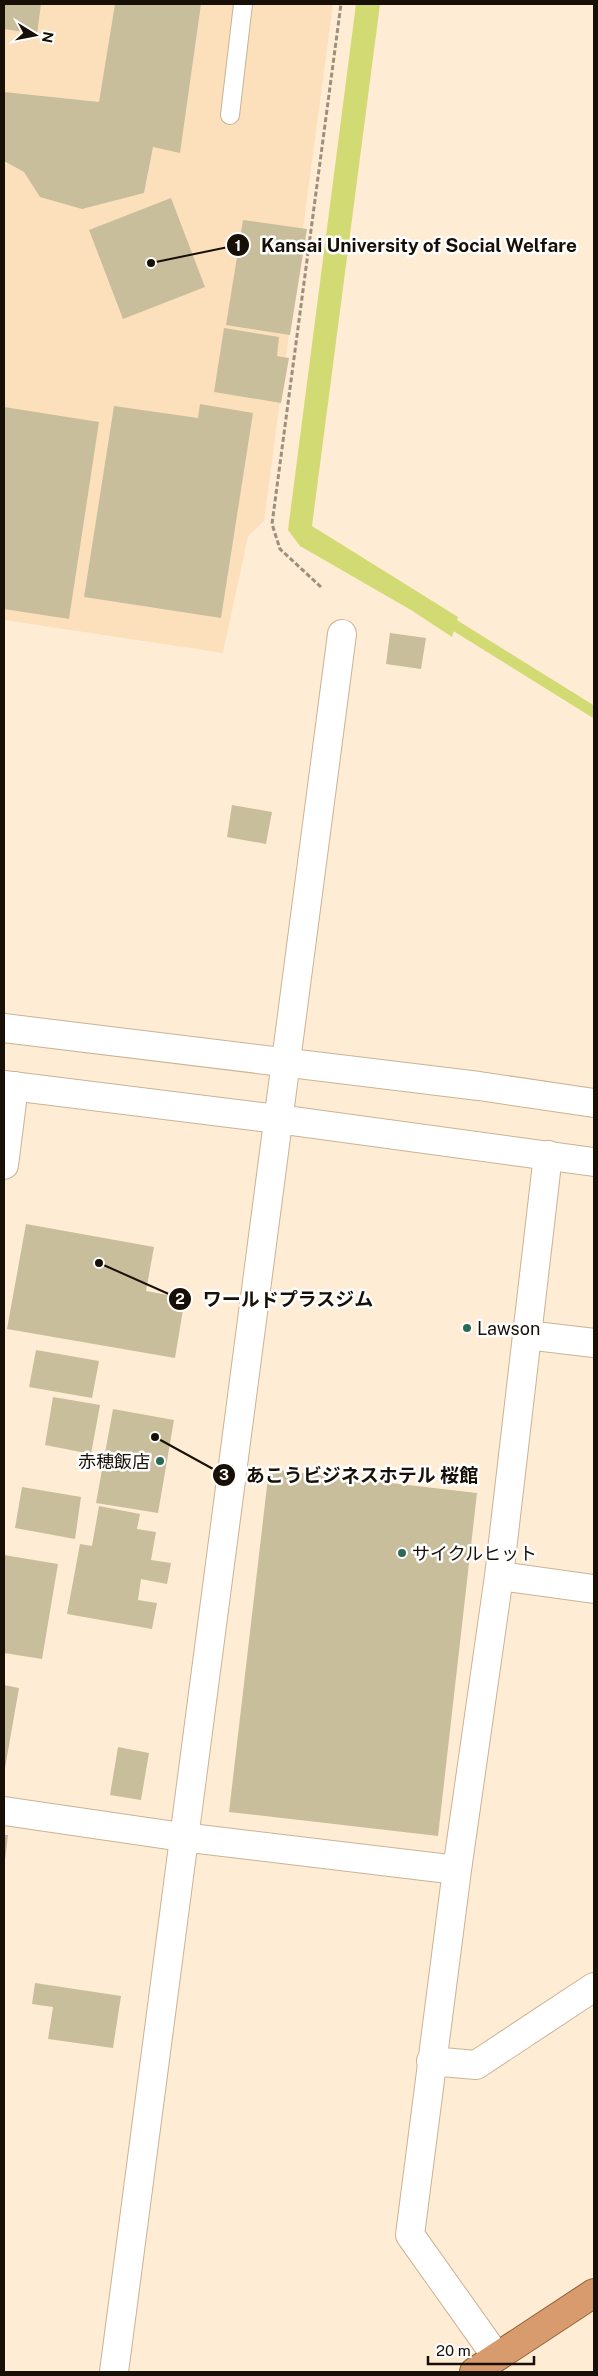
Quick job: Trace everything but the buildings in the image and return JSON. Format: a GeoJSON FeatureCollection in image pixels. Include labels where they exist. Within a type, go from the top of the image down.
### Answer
{"type":"FeatureCollection","features":[{"type":"Feature","properties":{"kind":"highway"},"geometry":{"type":"LineString","coordinates":[[474,2372],[594,2293]]}},
{"type":"Feature","properties":{"kind":"street"},"geometry":{"type":"LineString","coordinates":[[114,2372],[182,1837],[342,634]]}},
{"type":"Feature","properties":{"kind":"street"},"geometry":{"type":"LineString","coordinates":[[4,1028],[284,1062],[594,1103]]}},
{"type":"Feature","properties":{"kind":"street"},"geometry":{"type":"LineString","coordinates":[[4,1166],[9,1085],[594,1162]]}},
{"type":"Feature","properties":{"kind":"street"},"geometry":{"type":"LineString","coordinates":[[496,2356],[410,2236],[456,1870],[499,1576],[548,1155]]}},
{"type":"Feature","properties":{"kind":"street"},"geometry":{"type":"LineString","coordinates":[[527,1334],[594,1343]]}},
{"type":"Feature","properties":{"kind":"street"},"geometry":{"type":"LineString","coordinates":[[499,1576],[594,1589]]}},
{"type":"Feature","properties":{"kind":"street"},"geometry":{"type":"LineString","coordinates":[[4,1811],[182,1837],[456,1870]]}},
{"type":"Feature","properties":{"kind":"street"},"geometry":{"type":"LineString","coordinates":[[431,2061],[476,2065],[594,1987]]}},
{"type":"Feature","properties":{"kind":"lane"},"geometry":{"type":"LineString","coordinates":[[230,115],[243,4]]}},
{"type":"Feature","properties":{"kind":"path"},"geometry":{"type":"LineString","coordinates":[[321,587],[280,549],[272,524],[341,4]]}},
{"type":"Feature","properties":{"kind":"shaded area"},"geometry":{"type":"Polygon","coordinates":[[[4,4],[333,4],[264,521],[248,536],[223,653],[4,620],[4,4]]]}},
{"type":"Feature","properties":{"kind":"shaded area"},"geometry":{"type":"Polygon","coordinates":[[[356,4],[380,4],[312,526],[458,617],[452,637],[411,610],[300,546],[288,530],[356,4]]]}},
{"type":"Feature","properties":{"kind":"waterway"},"geometry":{"type":"LineString","coordinates":[[443,618],[594,712]]}},
{"type":"Feature","properties":{"kind":"place","name":"Kansai University of Social Welfare"},"geometry":{"type":"Point","coordinates":[151,263]}},
{"type":"Feature","properties":{"kind":"place","name":"ワールドプラスジム"},"geometry":{"type":"Point","coordinates":[99,1263]}},
{"type":"Feature","properties":{"kind":"place","name":"Lawson"},"geometry":{"type":"Point","coordinates":[467,1328]}},
{"type":"Feature","properties":{"kind":"place","name":"あこうビジネスホテル 桜館"},"geometry":{"type":"Point","coordinates":[155,1437]}},
{"type":"Feature","properties":{"kind":"place","name":"赤穂飯店"},"geometry":{"type":"Point","coordinates":[160,1461]}},
{"type":"Feature","properties":{"kind":"place","name":"サイクルヒット"},"geometry":{"type":"Point","coordinates":[402,1553]}}]}
